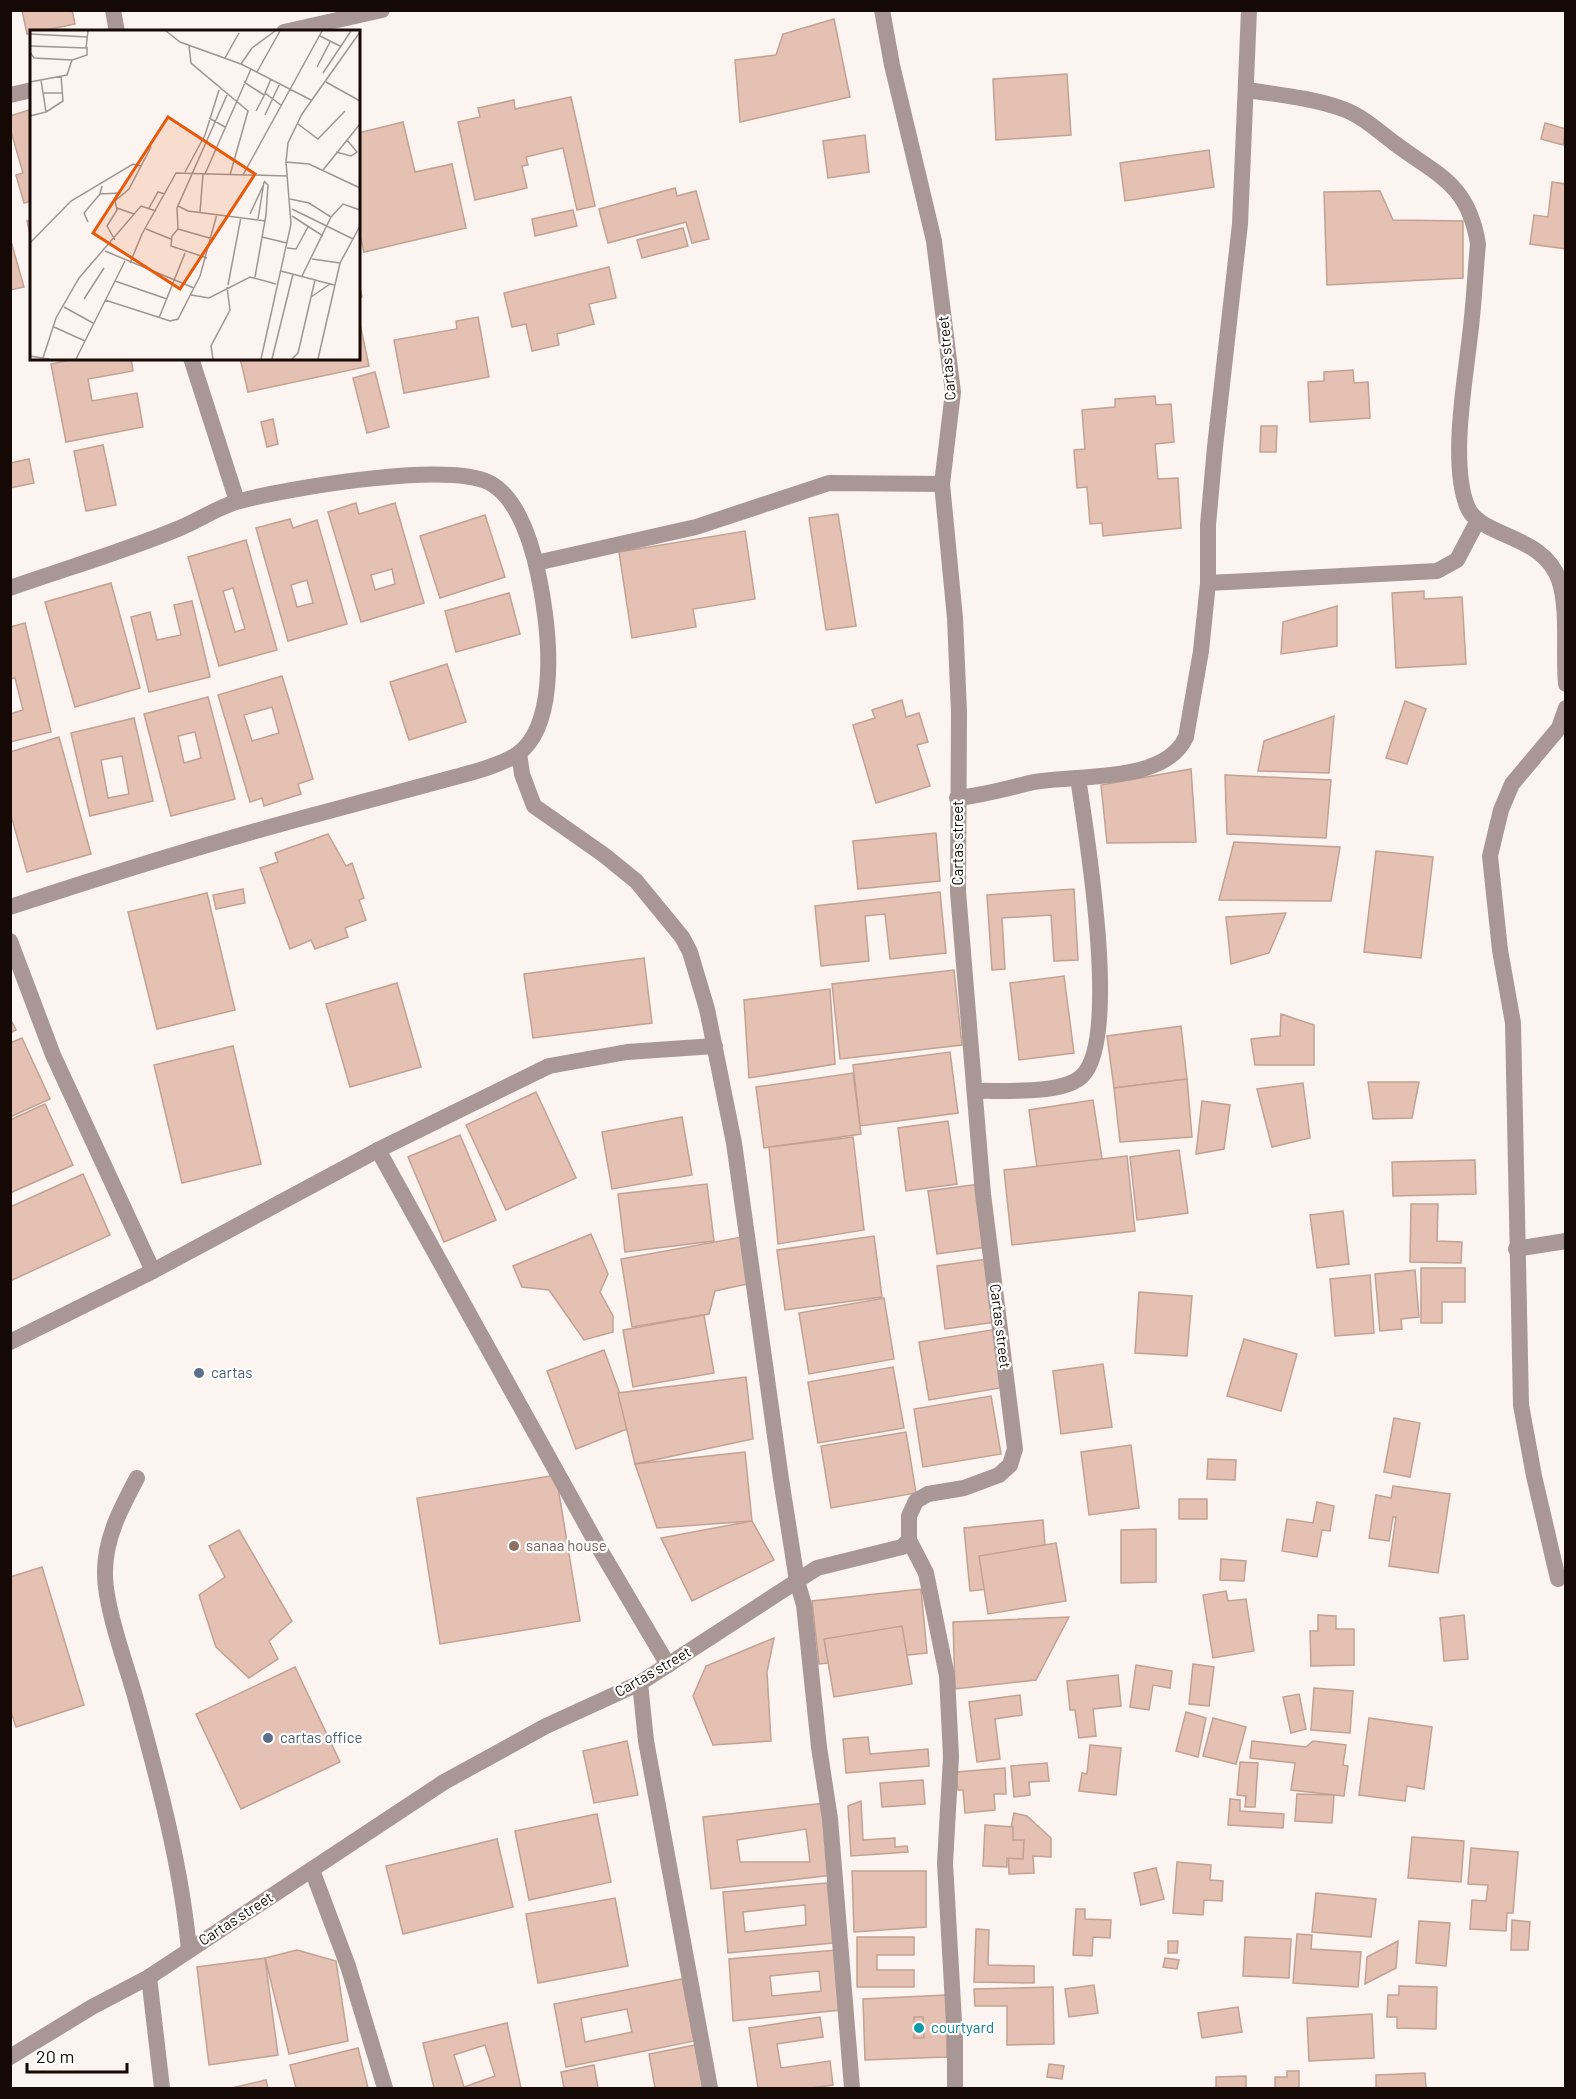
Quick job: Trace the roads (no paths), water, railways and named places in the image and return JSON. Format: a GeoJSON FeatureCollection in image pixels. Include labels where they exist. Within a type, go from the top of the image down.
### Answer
{"type":"FeatureCollection","features":[{"type":"Feature","properties":{"kind":"street"},"geometry":{"type":"LineString","coordinates":[[113,10],[117,30]]}},
{"type":"Feature","properties":{"kind":"street"},"geometry":{"type":"LineString","coordinates":[[293,30],[382,10]]}},
{"type":"Feature","properties":{"kind":"street","name":"Cartas street"},"geometry":{"type":"LineString","coordinates":[[10,2057],[92,2007],[148,1977],[455,1776],[546,1726],[640,1683],[826,1564],[896,1550],[909,1540],[909,1516],[913,1506],[921,1498],[983,1482],[1007,1470],[1014,1460],[1012,1415],[983,1194],[958,892],[959,712],[956,641],[942,484],[953,392],[932,231],[892,65],[882,10]]}},
{"type":"Feature","properties":{"kind":"street"},"geometry":{"type":"LineString","coordinates":[[957,798],[1035,782],[1099,777],[1148,767],[1170,756],[1182,745],[1189,726],[1201,651],[1208,583],[1213,469],[1240,224],[1244,116],[1248,90],[1249,10]]}},
{"type":"Feature","properties":{"kind":"street"},"geometry":{"type":"LineString","coordinates":[[10,95],[30,90]]}},
{"type":"Feature","properties":{"kind":"street"},"geometry":{"type":"LineString","coordinates":[[1248,90],[1311,100],[1345,109],[1368,122],[1442,174],[1460,197],[1475,224],[1478,244],[1460,438],[1463,490],[1467,506],[1477,522],[1531,546],[1554,569],[1563,594],[1566,684]]}},
{"type":"Feature","properties":{"kind":"street"},"geometry":{"type":"LineString","coordinates":[[192,360],[237,501]]}},
{"type":"Feature","properties":{"kind":"street"},"geometry":{"type":"LineString","coordinates":[[10,588],[179,528],[237,501],[380,477],[441,475],[476,479],[491,483],[511,504],[521,522],[536,563],[551,665],[544,707],[529,740],[519,753],[480,770],[253,831],[10,907]]}},
{"type":"Feature","properties":{"kind":"street"},"geometry":{"type":"LineString","coordinates":[[536,563],[696,527],[830,483],[942,484]]}},
{"type":"Feature","properties":{"kind":"street"},"geometry":{"type":"LineString","coordinates":[[1208,583],[1437,571],[1457,560],[1477,522]]}},
{"type":"Feature","properties":{"kind":"street"},"geometry":{"type":"LineString","coordinates":[[1558,1579],[1534,1476],[1521,1405],[1516,1249],[1518,1139],[1513,1023],[1500,950],[1490,856],[1501,810],[1512,784],[1562,728],[1566,708]]}},
{"type":"Feature","properties":{"kind":"street"},"geometry":{"type":"LineString","coordinates":[[519,753],[522,774],[534,806],[597,849],[636,881],[682,937],[698,975],[734,1143],[797,1581],[804,1605],[819,1747],[830,1818],[852,2088]]}},
{"type":"Feature","properties":{"kind":"street"},"geometry":{"type":"LineString","coordinates":[[975,1091],[1051,1088],[1068,1084],[1081,1077],[1092,1061],[1098,1019],[1097,924],[1078,778]]}},
{"type":"Feature","properties":{"kind":"street"},"geometry":{"type":"LineString","coordinates":[[10,941],[52,1054],[153,1271]]}},
{"type":"Feature","properties":{"kind":"street"},"geometry":{"type":"LineString","coordinates":[[10,1342],[153,1271],[378,1150],[549,1066],[578,1058],[627,1052],[715,1046]]}},
{"type":"Feature","properties":{"kind":"street"},"geometry":{"type":"LineString","coordinates":[[378,1150],[604,1558],[668,1665]]}},
{"type":"Feature","properties":{"kind":"street"},"geometry":{"type":"LineString","coordinates":[[1516,1249],[1566,1241]]}},
{"type":"Feature","properties":{"kind":"street"},"geometry":{"type":"LineString","coordinates":[[137,1478],[114,1521],[105,1573],[113,1617],[164,1806],[184,1904],[189,1950]]}},
{"type":"Feature","properties":{"kind":"street"},"geometry":{"type":"LineString","coordinates":[[909,1540],[926,1573],[947,1677],[951,1757],[945,1863],[955,2040],[955,2088]]}},
{"type":"Feature","properties":{"kind":"street"},"geometry":{"type":"LineString","coordinates":[[640,1683],[646,1741],[710,2088]]}},
{"type":"Feature","properties":{"kind":"street"},"geometry":{"type":"LineString","coordinates":[[312,1870],[348,1966],[385,2088]]}},
{"type":"Feature","properties":{"kind":"street"},"geometry":{"type":"LineString","coordinates":[[148,1977],[162,2088]]}},
{"type":"Feature","properties":{"kind":"place","name":"cartas"},"geometry":{"type":"Point","coordinates":[199,1373]}},
{"type":"Feature","properties":{"kind":"place","name":"sanaa house"},"geometry":{"type":"Point","coordinates":[514,1546]}},
{"type":"Feature","properties":{"kind":"place","name":"cartas office"},"geometry":{"type":"Point","coordinates":[268,1738]}},
{"type":"Feature","properties":{"kind":"place","name":"courtyard"},"geometry":{"type":"Point","coordinates":[919,2028]}}]}
